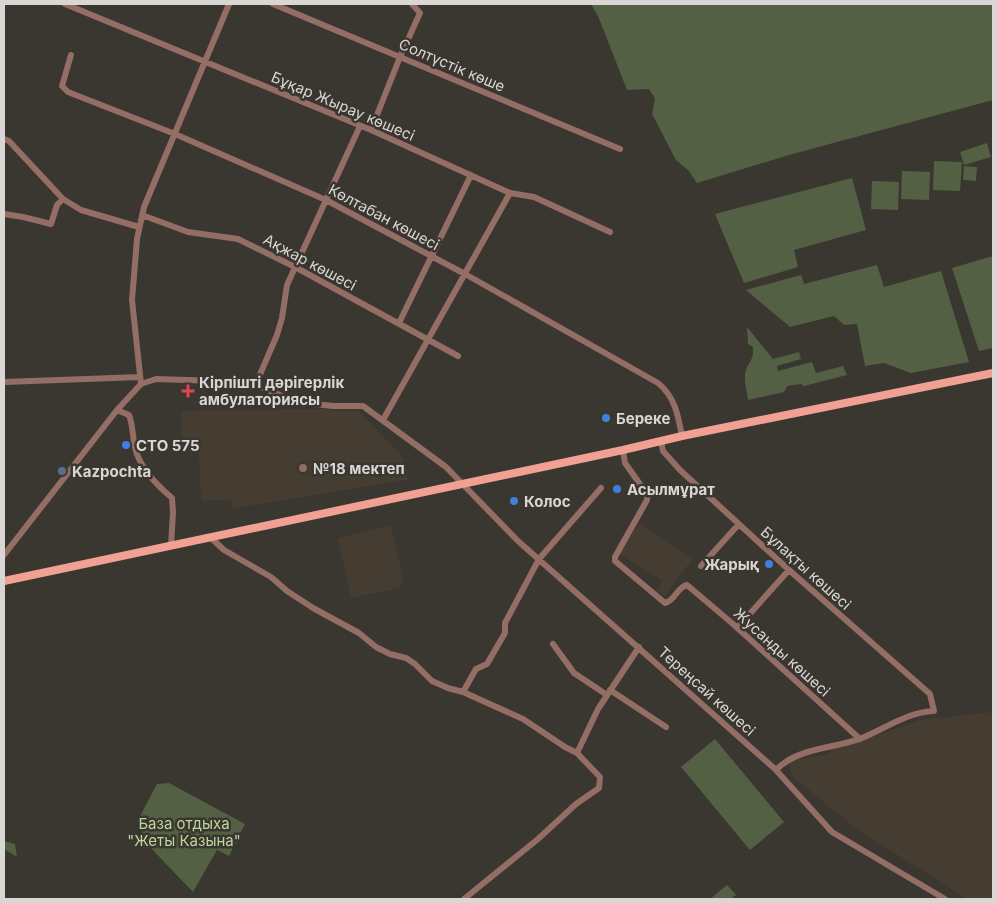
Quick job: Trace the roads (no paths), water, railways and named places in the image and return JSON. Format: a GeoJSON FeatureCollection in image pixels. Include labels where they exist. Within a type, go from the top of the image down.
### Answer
{"type":"FeatureCollection","features":[{"type":"Feature","properties":{"kind":"main road"},"geometry":{"type":"LineString","coordinates":[[4,581],[682,436],[993,373]]}},
{"type":"Feature","properties":{"kind":"street","name":"Бұқар Жырау көшесі"},"geometry":{"type":"LineString","coordinates":[[65,4],[204,63],[371,130],[510,193],[534,197],[610,232]]}},
{"type":"Feature","properties":{"kind":"street"},"geometry":{"type":"LineString","coordinates":[[4,555],[141,381],[132,300],[139,227],[144,207],[229,4]]}},
{"type":"Feature","properties":{"kind":"street","name":"Солтүстік көше"},"geometry":{"type":"LineString","coordinates":[[274,4],[620,150]]}},
{"type":"Feature","properties":{"kind":"street"},"geometry":{"type":"LineString","coordinates":[[371,130],[420,13],[412,4]]}},
{"type":"Feature","properties":{"kind":"street","name":"Көлтабан көшесі"},"geometry":{"type":"LineString","coordinates":[[72,54],[62,86],[68,92],[175,134],[326,200],[465,274],[658,383],[668,392],[671,398],[682,436]]}},
{"type":"Feature","properties":{"kind":"street"},"geometry":{"type":"LineString","coordinates":[[255,386],[277,335],[282,318],[287,285],[360,126]]}},
{"type":"Feature","properties":{"kind":"street"},"geometry":{"type":"LineString","coordinates":[[4,139],[9,141],[63,198],[81,210],[139,227]]}},
{"type":"Feature","properties":{"kind":"street"},"geometry":{"type":"LineString","coordinates":[[399,323],[471,175]]}},
{"type":"Feature","properties":{"kind":"street"},"geometry":{"type":"LineString","coordinates":[[384,420],[510,193]]}},
{"type":"Feature","properties":{"kind":"street"},"geometry":{"type":"LineString","coordinates":[[4,214],[51,224],[57,205],[63,198]]}},
{"type":"Feature","properties":{"kind":"street","name":"Ақжар көшесі"},"geometry":{"type":"LineString","coordinates":[[142,216],[188,232],[238,239],[295,267],[458,356]]}},
{"type":"Feature","properties":{"kind":"street","name":"Тереңсай көшесі"},"geometry":{"type":"LineString","coordinates":[[4,382],[141,381],[156,379],[248,382],[296,402],[363,406],[446,467],[518,541],[776,770],[832,832],[945,899]]}},
{"type":"Feature","properties":{"kind":"street"},"geometry":{"type":"LineString","coordinates":[[117,410],[129,415],[137,454],[147,472],[162,490],[172,498],[171,546]]}},
{"type":"Feature","properties":{"kind":"street","name":"Бұлақты көшесі"},"geometry":{"type":"LineString","coordinates":[[661,441],[663,451],[680,470],[789,570],[930,694],[934,711],[921,712],[906,717],[860,739]]}},
{"type":"Feature","properties":{"kind":"street","name":"Жусанды көшесі"},"geometry":{"type":"LineString","coordinates":[[622,450],[625,463],[647,494],[647,500],[615,561],[665,603],[670,602],[681,587],[687,585],[860,739]]}},
{"type":"Feature","properties":{"kind":"street"},"geometry":{"type":"LineString","coordinates":[[463,692],[476,669],[487,664],[492,656],[505,632],[505,623],[538,559],[601,488]]}},
{"type":"Feature","properties":{"kind":"street"},"geometry":{"type":"LineString","coordinates":[[701,566],[739,524]]}},
{"type":"Feature","properties":{"kind":"street"},"geometry":{"type":"LineString","coordinates":[[210,538],[224,550],[271,577],[306,604],[359,633],[376,647],[390,654],[406,658],[432,681],[463,692],[523,719],[577,753],[600,777],[599,788],[576,804],[538,839],[464,899]]}},
{"type":"Feature","properties":{"kind":"street"},"geometry":{"type":"LineString","coordinates":[[737,628],[789,570]]}},
{"type":"Feature","properties":{"kind":"street"},"geometry":{"type":"LineString","coordinates":[[553,644],[574,673],[666,727]]}},
{"type":"Feature","properties":{"kind":"street"},"geometry":{"type":"LineString","coordinates":[[577,753],[598,709],[639,647]]}},
{"type":"Feature","properties":{"kind":"street"},"geometry":{"type":"LineString","coordinates":[[776,770],[786,761],[806,753],[860,739]]}},
{"type":"Feature","properties":{"kind":"place","name":"Кірпішті дәрігерлік амбулаториясы"},"geometry":{"type":"Point","coordinates":[188,391]}},
{"type":"Feature","properties":{"kind":"place","name":"Береке"},"geometry":{"type":"Point","coordinates":[606,418]}},
{"type":"Feature","properties":{"kind":"place","name":"СТО 575"},"geometry":{"type":"Point","coordinates":[126,445]}},
{"type":"Feature","properties":{"kind":"place","name":"№18 мектеп"},"geometry":{"type":"Point","coordinates":[303,468]}},
{"type":"Feature","properties":{"kind":"place","name":"Kazpochta"},"geometry":{"type":"Point","coordinates":[62,471]}},
{"type":"Feature","properties":{"kind":"place","name":"Асылмұрат"},"geometry":{"type":"Point","coordinates":[617,489]}},
{"type":"Feature","properties":{"kind":"place","name":"Колос"},"geometry":{"type":"Point","coordinates":[514,501]}},
{"type":"Feature","properties":{"kind":"place","name":"Жарық"},"geometry":{"type":"Point","coordinates":[769,564]}},
{"type":"Feature","properties":{"kind":"park label","name":"База отдыха \"Жеты Казына\""},"geometry":{"type":"Point","coordinates":[184,832]}}]}
